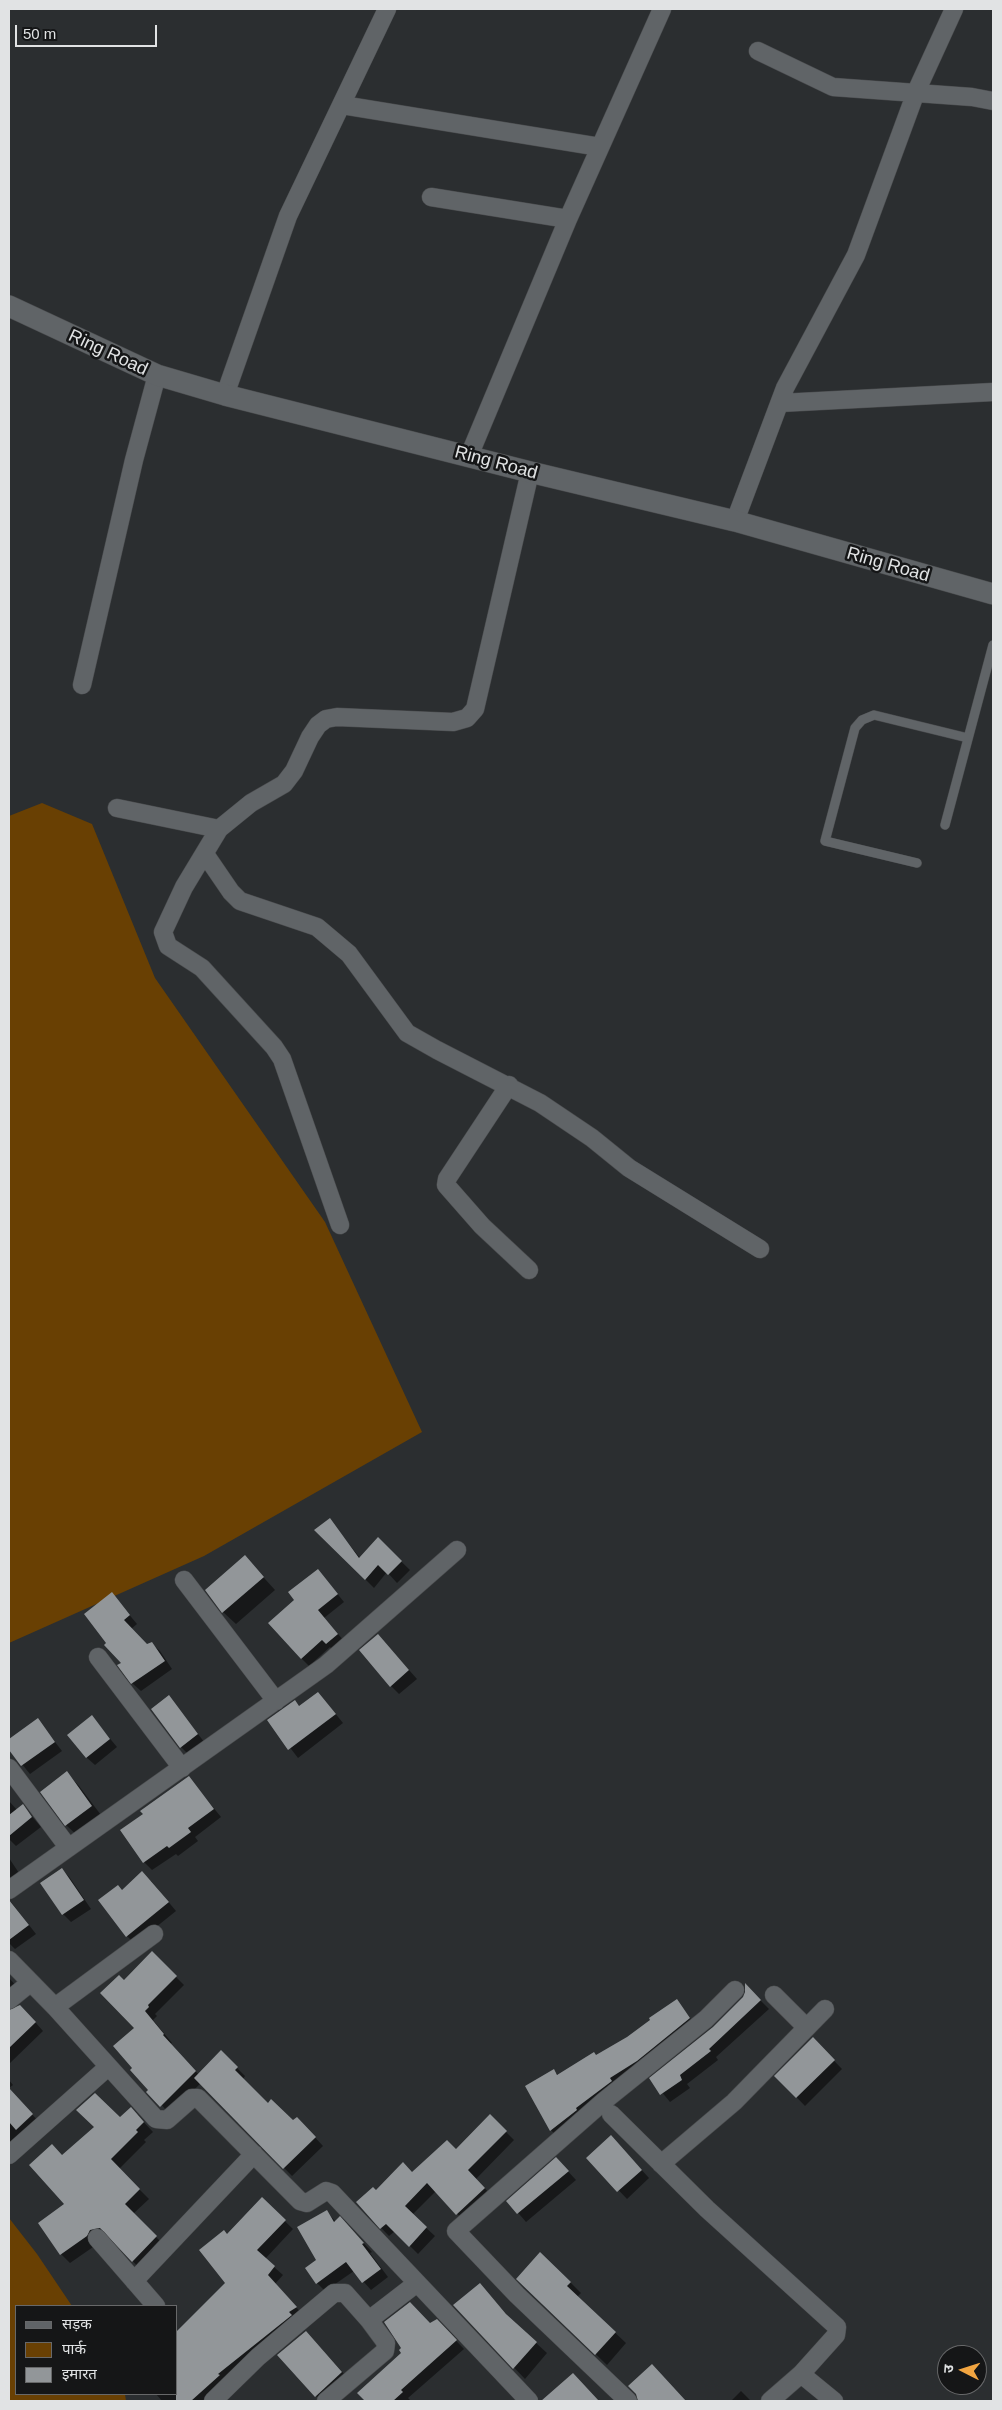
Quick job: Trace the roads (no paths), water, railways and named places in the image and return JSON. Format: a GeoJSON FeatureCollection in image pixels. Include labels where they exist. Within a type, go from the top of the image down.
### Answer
{"type":"FeatureCollection","features":[{"type":"Feature","properties":{"kind":"street"},"geometry":{"type":"LineString","coordinates":[[225,395],[288,216],[387,9]]}},
{"type":"Feature","properties":{"kind":"street"},"geometry":{"type":"LineString","coordinates":[[469,456],[568,219],[662,9]]}},
{"type":"Feature","properties":{"kind":"street"},"geometry":{"type":"LineString","coordinates":[[735,521],[786,388],[856,255],[916,92],[954,9]]}},
{"type":"Feature","properties":{"kind":"street"},"geometry":{"type":"LineString","coordinates":[[758,51],[833,87],[916,92],[993,101]]}},
{"type":"Feature","properties":{"kind":"street"},"geometry":{"type":"LineString","coordinates":[[342,105],[600,148]]}},
{"type":"Feature","properties":{"kind":"street"},"geometry":{"type":"LineString","coordinates":[[431,197],[568,219]]}},
{"type":"Feature","properties":{"kind":"street","name":"Ring Road"},"geometry":{"type":"LineString","coordinates":[[9,306],[157,376],[530,472],[735,521],[993,594]]}},
{"type":"Feature","properties":{"kind":"street"},"geometry":{"type":"LineString","coordinates":[[82,685],[134,460],[157,376]]}},
{"type":"Feature","properties":{"kind":"street"},"geometry":{"type":"LineString","coordinates":[[780,403],[993,392]]}},
{"type":"Feature","properties":{"kind":"street"},"geometry":{"type":"LineString","coordinates":[[340,1225],[282,1059],[274,1047],[202,968],[165,942],[164,932],[184,888],[219,829],[251,803],[284,784],[294,771],[310,737],[318,725],[326,719],[337,717],[452,722],[468,718],[477,703],[530,472]]}},
{"type":"Feature","properties":{"kind":"street"},"geometry":{"type":"LineString","coordinates":[[117,808],[219,829]]}},
{"type":"Feature","properties":{"kind":"street"},"geometry":{"type":"LineString","coordinates":[[205,854],[231,892],[240,901],[317,927],[348,954],[407,1033],[437,1050],[509,1085],[592,1138],[629,1168],[760,1249]]}},
{"type":"Feature","properties":{"kind":"street"},"geometry":{"type":"LineString","coordinates":[[509,1085],[448,1179],[446,1185],[482,1226],[529,1270]]}},
{"type":"Feature","properties":{"kind":"street"},"geometry":{"type":"LineString","coordinates":[[9,1890],[326,1665],[458,1550]]}},
{"type":"Feature","properties":{"kind":"street"},"geometry":{"type":"LineString","coordinates":[[184,1580],[276,1701]]}},
{"type":"Feature","properties":{"kind":"street"},"geometry":{"type":"LineString","coordinates":[[98,1657],[182,1768]]}},
{"type":"Feature","properties":{"kind":"street"},"geometry":{"type":"LineString","coordinates":[[9,1768],[68,1847]]}},
{"type":"Feature","properties":{"kind":"street"},"geometry":{"type":"LineString","coordinates":[[55,2007],[154,1934]]}},
{"type":"Feature","properties":{"kind":"street"},"geometry":{"type":"LineString","coordinates":[[9,1960],[55,2007],[156,2118],[167,2120],[192,2098],[198,2098],[303,2203],[326,2191],[332,2193],[530,2401]]}},
{"type":"Feature","properties":{"kind":"street"},"geometry":{"type":"LineString","coordinates":[[9,2000],[30,1983]]}},
{"type":"Feature","properties":{"kind":"street"},"geometry":{"type":"LineString","coordinates":[[628,2401],[517,2295],[456,2231],[604,2101],[706,2020],[735,1990]]}},
{"type":"Feature","properties":{"kind":"street"},"geometry":{"type":"LineString","coordinates":[[774,1995],[806,2027]]}},
{"type":"Feature","properties":{"kind":"street"},"geometry":{"type":"LineString","coordinates":[[661,2164],[734,2102],[825,2009]]}},
{"type":"Feature","properties":{"kind":"street"},"geometry":{"type":"LineString","coordinates":[[9,2154],[108,2067]]}},
{"type":"Feature","properties":{"kind":"street"},"geometry":{"type":"LineString","coordinates":[[611,2114],[661,2164],[837,2327],[836,2335],[801,2374],[770,2401]]}},
{"type":"Feature","properties":{"kind":"street"},"geometry":{"type":"LineString","coordinates":[[134,2281],[254,2154]]}},
{"type":"Feature","properties":{"kind":"street"},"geometry":{"type":"LineString","coordinates":[[97,2238],[155,2305]]}},
{"type":"Feature","properties":{"kind":"street"},"geometry":{"type":"LineString","coordinates":[[369,2320],[416,2283]]}},
{"type":"Feature","properties":{"kind":"street"},"geometry":{"type":"LineString","coordinates":[[213,2401],[258,2357],[334,2292],[344,2293],[369,2320],[386,2343],[385,2351],[326,2401]]}},
{"type":"Feature","properties":{"kind":"street"},"geometry":{"type":"LineString","coordinates":[[801,2374],[834,2401]]}},
{"type":"Feature","properties":{"kind":"lane"},"geometry":{"type":"LineString","coordinates":[[945,825],[993,645]]}},
{"type":"Feature","properties":{"kind":"lane"},"geometry":{"type":"LineString","coordinates":[[917,863],[825,841],[855,728],[862,720],[874,715],[968,738]]}}]}
